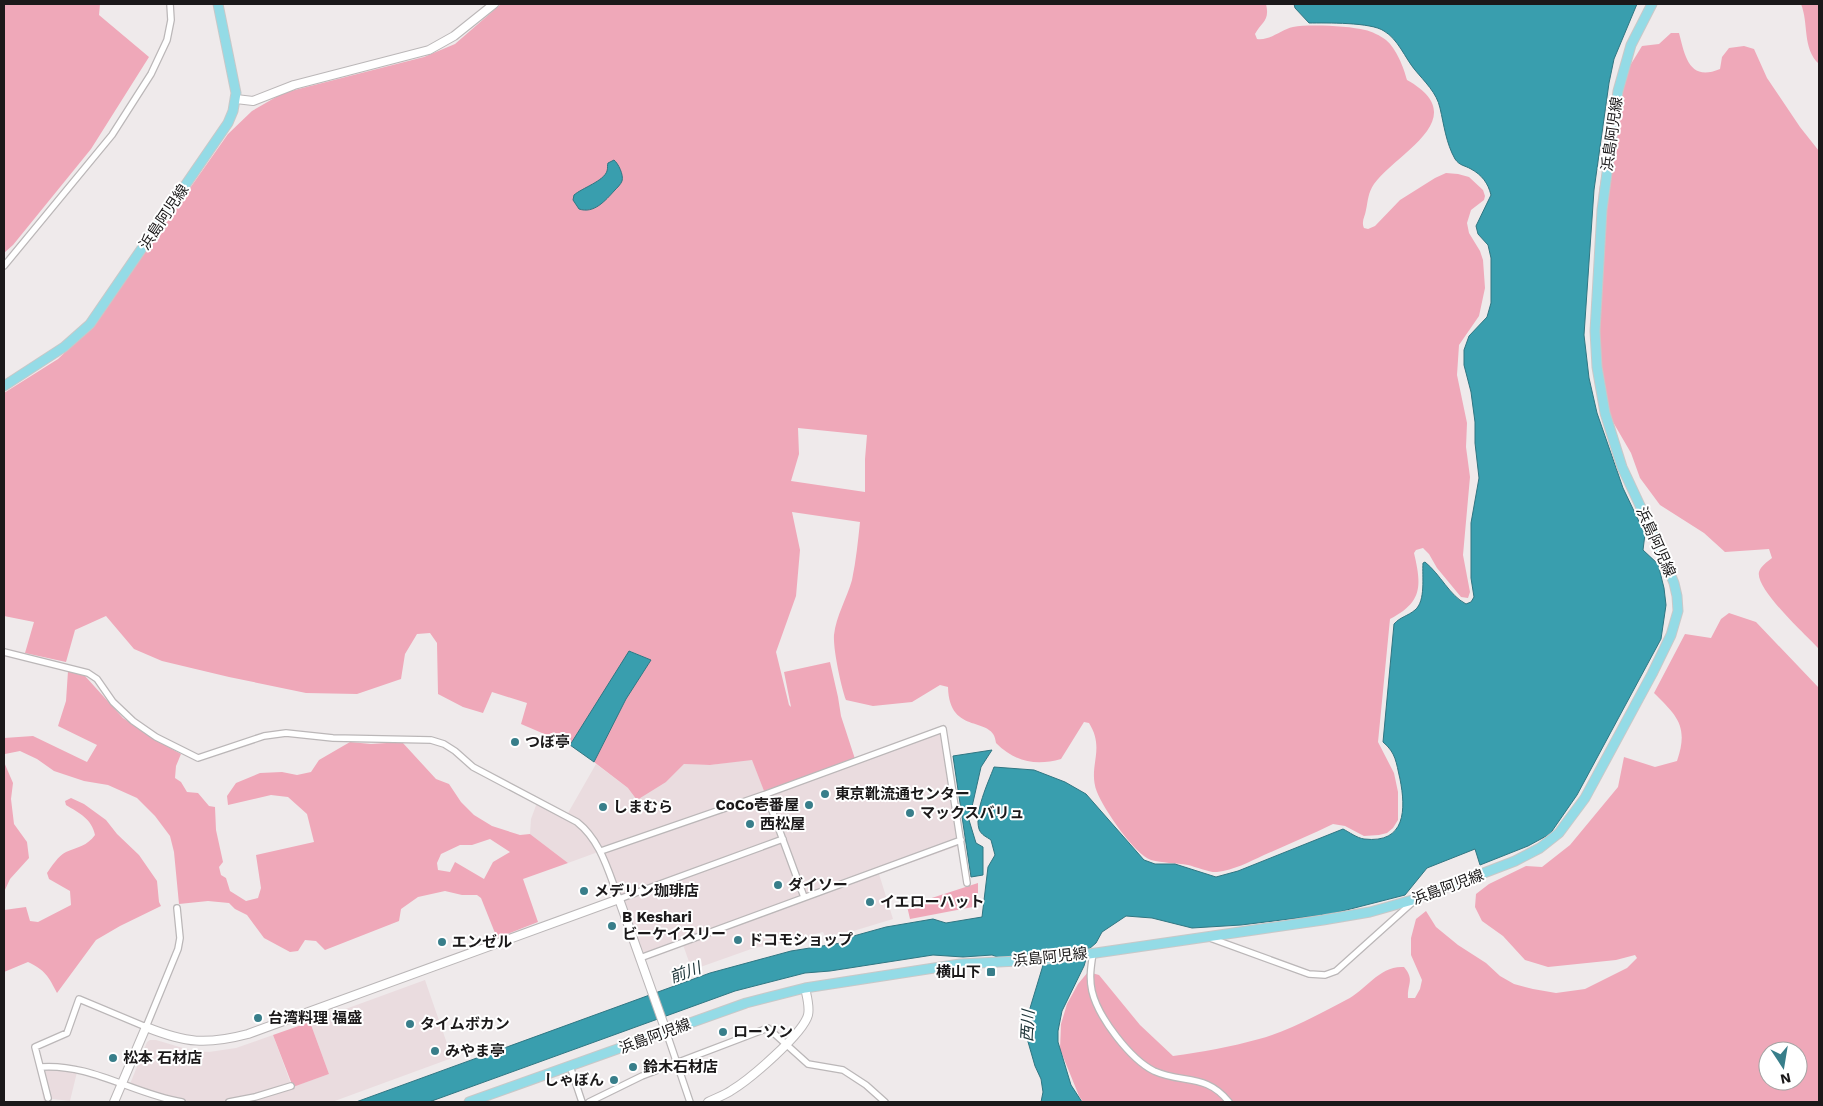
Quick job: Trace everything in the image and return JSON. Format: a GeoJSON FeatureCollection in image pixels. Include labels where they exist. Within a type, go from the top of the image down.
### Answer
{"type":"FeatureCollection","features":[{"type":"Feature","properties":{"kind":"main road","name":"浜島阿児線"},"geometry":{"type":"LineString","coordinates":[[4,386],[64,347],[82,332],[97,314],[228,122],[236,99],[218,4]]}},
{"type":"Feature","properties":{"kind":"main road","name":"浜島阿児線"},"geometry":{"type":"LineString","coordinates":[[471,1102],[570,1066],[664,1028],[746,1003],[806,988],[960,964],[1038,960],[1091,953],[1370,912],[1416,900],[1515,862],[1540,848],[1559,833],[1585,798],[1652,674],[1671,635],[1678,604],[1674,582],[1658,542],[1622,467],[1605,413],[1597,367],[1596,349],[1602,210],[1618,91],[1631,45],[1652,4]]}},
{"type":"Feature","properties":{"kind":"street"},"geometry":{"type":"LineString","coordinates":[[4,266],[112,135],[151,74],[167,40],[171,20],[170,4]]}},
{"type":"Feature","properties":{"kind":"street"},"geometry":{"type":"LineString","coordinates":[[236,99],[253,101],[294,85],[429,50],[454,36],[494,4]]}},
{"type":"Feature","properties":{"kind":"street"},"geometry":{"type":"LineString","coordinates":[[4,652],[88,673],[97,679],[113,702],[133,721],[156,737],[198,758],[264,736],[286,734],[333,738],[423,740],[444,744],[473,767],[577,822],[591,834],[601,852],[690,1102]]}},
{"type":"Feature","properties":{"kind":"street"},"geometry":{"type":"LineString","coordinates":[[601,852],[943,729],[967,882]]}},
{"type":"Feature","properties":{"kind":"street"},"geometry":{"type":"LineString","coordinates":[[766,794],[804,897]]}},
{"type":"Feature","properties":{"kind":"street"},"geometry":{"type":"LineString","coordinates":[[48,1098],[35,1047],[67,1033],[79,999],[173,1037],[207,1042],[228,1039],[248,1034],[783,839]]}},
{"type":"Feature","properties":{"kind":"street"},"geometry":{"type":"LineString","coordinates":[[640,958],[961,840]]}},
{"type":"Feature","properties":{"kind":"street"},"geometry":{"type":"LineString","coordinates":[[1205,936],[1309,974],[1325,975],[1336,971],[1416,900]]}},
{"type":"Feature","properties":{"kind":"street"},"geometry":{"type":"LineString","coordinates":[[114,1102],[178,949],[180,938],[177,908]]}},
{"type":"Feature","properties":{"kind":"street"},"geometry":{"type":"LineString","coordinates":[[1091,953],[1090,976],[1092,992],[1096,1003],[1132,1055],[1155,1071],[1210,1085],[1224,1095],[1229,1102]]}},
{"type":"Feature","properties":{"kind":"street"},"geometry":{"type":"LineString","coordinates":[[712,1102],[733,1090],[786,1044],[804,1024],[808,1014],[806,988]]}},
{"type":"Feature","properties":{"kind":"street"},"geometry":{"type":"LineString","coordinates":[[589,1102],[642,1076],[768,1028],[808,1064],[843,1070],[858,1079],[885,1102]]}},
{"type":"Feature","properties":{"kind":"street"},"geometry":{"type":"LineString","coordinates":[[40,1067],[55,1066],[83,1069],[162,1099],[182,1102]]}},
{"type":"Feature","properties":{"kind":"street"},"geometry":{"type":"LineString","coordinates":[[570,1066],[582,1102]]}},
{"type":"Feature","properties":{"kind":"street"},"geometry":{"type":"LineString","coordinates":[[229,1102],[256,1097],[291,1086]]}},
{"type":"Feature","properties":{"kind":"shaded area"},"geometry":{"type":"Polygon","coordinates":[[[4,4],[100,4],[99,15],[149,57],[91,149],[13,245],[4,253],[4,4]]]}},
{"type":"Feature","properties":{"kind":"shaded area"},"geometry":{"type":"Polygon","coordinates":[[[501,4],[1266,4],[1266,18],[1255,34],[1257,39],[1271,37],[1288,28],[1319,26],[1349,27],[1370,31],[1386,40],[1402,64],[1407,80],[1426,94],[1434,108],[1432,121],[1424,135],[1385,172],[1370,190],[1363,221],[1364,228],[1368,229],[1375,226],[1400,200],[1446,173],[1469,177],[1483,190],[1485,196],[1484,200],[1471,210],[1467,223],[1469,233],[1483,260],[1485,288],[1479,316],[1459,345],[1457,375],[1467,423],[1466,447],[1470,477],[1463,555],[1470,592],[1468,598],[1461,597],[1437,568],[1429,554],[1423,548],[1416,550],[1414,553],[1418,584],[1414,600],[1401,613],[1390,619],[1378,742],[1394,773],[1398,792],[1398,820],[1393,828],[1387,833],[1364,836],[1345,826],[1333,824],[1241,865],[1217,872],[1188,865],[1151,860],[1128,841],[1100,799],[1094,783],[1096,742],[1089,723],[1084,722],[1061,759],[1034,762],[1018,758],[1003,749],[996,743],[993,734],[988,729],[963,719],[956,713],[950,703],[948,687],[940,685],[912,702],[873,706],[846,700],[838,668],[834,635],[837,621],[852,580],[860,522],[792,512],[800,550],[796,596],[776,652],[789,705],[791,707],[784,672],[830,662],[841,716],[855,759],[764,791],[752,760],[710,765],[684,764],[666,782],[637,800],[628,788],[594,762],[626,699],[651,660],[630,651],[570,745],[521,724],[527,703],[492,692],[483,713],[463,707],[438,694],[437,643],[430,633],[417,634],[405,654],[401,679],[357,694],[306,693],[162,661],[134,649],[106,616],[75,630],[66,662],[25,653],[34,622],[4,616],[4,393],[58,359],[93,326],[228,134],[252,111],[283,93],[424,57],[455,44],[501,4]],[[798,428],[799,454],[791,481],[865,492],[867,435],[798,428]]]}},
{"type":"Feature","properties":{"kind":"shaded area"},"geometry":{"type":"Polygon","coordinates":[[[1801,4],[1819,4],[1819,64],[1810,51],[1801,4]]]}},
{"type":"Feature","properties":{"kind":"shaded area"},"geometry":{"type":"Polygon","coordinates":[[[1671,33],[1679,33],[1686,58],[1695,69],[1701,72],[1720,69],[1722,57],[1729,48],[1744,46],[1754,49],[1767,78],[1800,127],[1819,151],[1819,649],[1773,600],[1760,580],[1760,570],[1772,558],[1769,549],[1725,552],[1704,533],[1660,505],[1640,478],[1631,453],[1613,422],[1601,392],[1596,258],[1599,191],[1613,107],[1631,64],[1642,46],[1659,44],[1671,33]]]}},
{"type":"Feature","properties":{"kind":"shaded area"},"geometry":{"type":"Polygon","coordinates":[[[1729,613],[1756,622],[1819,688],[1819,1102],[1083,1102],[1060,1049],[1061,1024],[1067,1004],[1078,984],[1088,972],[1099,975],[1140,1025],[1173,1056],[1238,1044],[1281,1032],[1346,1000],[1380,974],[1395,967],[1404,967],[1407,971],[1410,979],[1408,998],[1415,998],[1422,980],[1411,955],[1411,938],[1416,919],[1426,911],[1436,927],[1458,945],[1486,963],[1500,976],[1514,984],[1556,993],[1585,989],[1627,968],[1637,958],[1635,955],[1616,960],[1548,967],[1525,960],[1503,936],[1482,921],[1475,907],[1476,894],[1489,884],[1526,866],[1542,867],[1570,845],[1618,787],[1624,757],[1655,767],[1677,761],[1682,739],[1679,722],[1669,708],[1654,693],[1685,634],[1711,638],[1721,619],[1729,613]]]}},
{"type":"Feature","properties":{"kind":"shaded area"},"geometry":{"type":"Polygon","coordinates":[[[68,671],[85,676],[123,718],[181,754],[176,766],[175,778],[181,782],[187,792],[198,793],[209,806],[215,807],[216,830],[223,862],[219,867],[221,875],[226,878],[230,891],[246,901],[258,898],[261,888],[256,855],[314,842],[307,814],[288,797],[271,795],[228,805],[227,796],[236,783],[260,773],[282,772],[297,775],[311,772],[319,760],[350,742],[371,744],[402,742],[436,779],[449,784],[461,802],[474,815],[492,826],[520,835],[530,834],[568,863],[523,879],[538,922],[497,938],[481,898],[477,895],[462,895],[445,891],[418,897],[401,909],[399,921],[325,950],[316,941],[305,940],[298,951],[290,952],[264,938],[247,915],[235,909],[229,903],[208,901],[179,904],[174,852],[170,836],[155,816],[137,798],[108,785],[84,781],[54,771],[37,759],[20,751],[5,754],[4,762],[4,738],[33,736],[87,762],[97,745],[58,726],[66,701],[68,671]],[[490,839],[472,845],[460,845],[441,854],[437,863],[438,870],[450,872],[455,862],[484,879],[493,862],[510,852],[490,839]]]}},
{"type":"Feature","properties":{"kind":"shaded area"},"geometry":{"type":"Polygon","coordinates":[[[942,730],[958,846],[879,874],[893,919],[850,932],[825,936],[823,932],[811,935],[811,938],[754,948],[692,970],[683,945],[636,962],[598,852],[568,863],[530,834],[531,819],[538,800],[568,813],[596,764],[628,788],[666,782],[684,764],[711,765],[752,759],[764,791],[942,730]]]}},
{"type":"Feature","properties":{"kind":"shaded area"},"geometry":{"type":"Polygon","coordinates":[[[4,762],[13,783],[11,799],[14,824],[27,842],[29,858],[10,879],[4,892],[4,762]]]}},
{"type":"Feature","properties":{"kind":"shaded area"},"geometry":{"type":"Polygon","coordinates":[[[71,798],[84,804],[106,820],[117,834],[139,855],[157,881],[161,906],[96,940],[57,993],[46,975],[39,968],[28,962],[4,972],[4,910],[26,907],[30,921],[38,922],[71,905],[70,891],[49,879],[47,873],[55,861],[63,854],[85,844],[95,835],[88,821],[66,805],[65,801],[71,798]]]}},
{"type":"Feature","properties":{"kind":"shaded area"},"geometry":{"type":"Polygon","coordinates":[[[978,883],[978,906],[910,919],[907,906],[978,883]]]}},
{"type":"Feature","properties":{"kind":"shaded area"},"geometry":{"type":"Polygon","coordinates":[[[425,980],[452,1058],[332,1102],[254,1102],[252,1098],[227,1102],[184,1102],[130,1084],[147,1042],[150,1040],[193,1051],[209,1052],[236,1048],[273,1035],[292,1087],[329,1074],[310,1022],[425,980]]]}},
{"type":"Feature","properties":{"kind":"shaded area"},"geometry":{"type":"Polygon","coordinates":[[[310,1022],[329,1074],[293,1087],[273,1035],[310,1022]]]}},
{"type":"Feature","properties":{"kind":"shaded area"},"geometry":{"type":"Polygon","coordinates":[[[56,1069],[77,1072],[70,1101],[53,1099],[44,1102],[38,1072],[56,1069]]]}},
{"type":"Feature","properties":{"kind":"water","name":"西川"},"geometry":{"type":"Polygon","coordinates":[[[1294,4],[1637,4],[1614,59],[1609,83],[1594,190],[1584,335],[1589,378],[1597,413],[1623,488],[1645,534],[1643,550],[1658,564],[1666,605],[1661,639],[1577,795],[1550,834],[1528,846],[1480,865],[1475,849],[1427,868],[1405,895],[1331,914],[1241,925],[1192,928],[1152,918],[1126,916],[1102,932],[1096,943],[1089,949],[1084,966],[1062,1011],[1058,1042],[1071,1085],[1082,1102],[1041,1102],[1043,1092],[1041,1079],[1035,1066],[1024,1028],[1047,952],[1003,959],[992,955],[963,957],[933,955],[830,971],[805,973],[735,991],[429,1102],[356,1102],[710,973],[791,951],[841,943],[850,937],[886,927],[933,919],[946,923],[982,917],[988,867],[995,855],[991,840],[979,829],[978,814],[994,767],[1034,770],[1065,782],[1086,794],[1144,860],[1155,864],[1175,864],[1216,877],[1238,871],[1343,829],[1364,839],[1378,839],[1388,836],[1395,830],[1400,822],[1402,812],[1402,790],[1395,758],[1391,750],[1383,742],[1394,624],[1415,610],[1421,601],[1423,563],[1425,562],[1460,600],[1466,604],[1471,602],[1474,597],[1471,578],[1471,523],[1479,478],[1475,422],[1471,392],[1464,365],[1464,350],[1469,336],[1487,317],[1491,303],[1491,258],[1488,245],[1478,234],[1476,226],[1491,195],[1486,183],[1478,174],[1455,159],[1447,140],[1436,97],[1389,34],[1369,26],[1309,23],[1295,8],[1294,4]]]}},
{"type":"Feature","properties":{"kind":"water"},"geometry":{"type":"Polygon","coordinates":[[[614,160],[619,166],[622,178],[621,183],[599,206],[590,210],[579,209],[573,200],[574,195],[602,178],[607,171],[608,163],[614,160]]]}},
{"type":"Feature","properties":{"kind":"water"},"geometry":{"type":"Polygon","coordinates":[[[629,651],[651,660],[626,699],[594,762],[570,745],[629,651]]]}},
{"type":"Feature","properties":{"kind":"water"},"geometry":{"type":"Polygon","coordinates":[[[992,750],[981,767],[969,820],[976,843],[983,847],[983,875],[971,877],[953,756],[992,750]]]}},
{"type":"Feature","properties":{"kind":"place","name":"つぼ亭"},"geometry":{"type":"Point","coordinates":[515,742]}},
{"type":"Feature","properties":{"kind":"place","name":"東京靴流通センター"},"geometry":{"type":"Point","coordinates":[825,794]}},
{"type":"Feature","properties":{"kind":"place","name":"CoCo壱番屋"},"geometry":{"type":"Point","coordinates":[809,805]}},
{"type":"Feature","properties":{"kind":"place","name":"しまむら"},"geometry":{"type":"Point","coordinates":[603,807]}},
{"type":"Feature","properties":{"kind":"place","name":"マックスバリュ"},"geometry":{"type":"Point","coordinates":[910,813]}},
{"type":"Feature","properties":{"kind":"place","name":"西松屋"},"geometry":{"type":"Point","coordinates":[750,824]}},
{"type":"Feature","properties":{"kind":"place","name":"ダイソー"},"geometry":{"type":"Point","coordinates":[778,885]}},
{"type":"Feature","properties":{"kind":"place","name":"メデリン珈琲店"},"geometry":{"type":"Point","coordinates":[584,891]}},
{"type":"Feature","properties":{"kind":"place","name":"イエローハット"},"geometry":{"type":"Point","coordinates":[870,902]}},
{"type":"Feature","properties":{"kind":"place","name":"B Keshari ビーケイスリー"},"geometry":{"type":"Point","coordinates":[612,926]}},
{"type":"Feature","properties":{"kind":"place","name":"ドコモショップ"},"geometry":{"type":"Point","coordinates":[738,940]}},
{"type":"Feature","properties":{"kind":"place","name":"エンゼル"},"geometry":{"type":"Point","coordinates":[442,942]}},
{"type":"Feature","properties":{"kind":"place","name":"横山下"},"geometry":{"type":"Point","coordinates":[991,972]}},
{"type":"Feature","properties":{"kind":"place","name":"台湾料理 福盛"},"geometry":{"type":"Point","coordinates":[258,1018]}},
{"type":"Feature","properties":{"kind":"place","name":"タイムボカン"},"geometry":{"type":"Point","coordinates":[410,1024]}},
{"type":"Feature","properties":{"kind":"place","name":"ローソン"},"geometry":{"type":"Point","coordinates":[723,1032]}},
{"type":"Feature","properties":{"kind":"place","name":"みやま亭"},"geometry":{"type":"Point","coordinates":[435,1051]}},
{"type":"Feature","properties":{"kind":"place","name":"松本 石材店"},"geometry":{"type":"Point","coordinates":[113,1058]}},
{"type":"Feature","properties":{"kind":"place","name":"鈴木石材店"},"geometry":{"type":"Point","coordinates":[633,1067]}},
{"type":"Feature","properties":{"kind":"place","name":"しゃぼん"},"geometry":{"type":"Point","coordinates":[614,1080]}},
{"type":"Feature","properties":{"kind":"water label","name":"前川"},"geometry":{"type":"Point","coordinates":[685,972]}}]}
